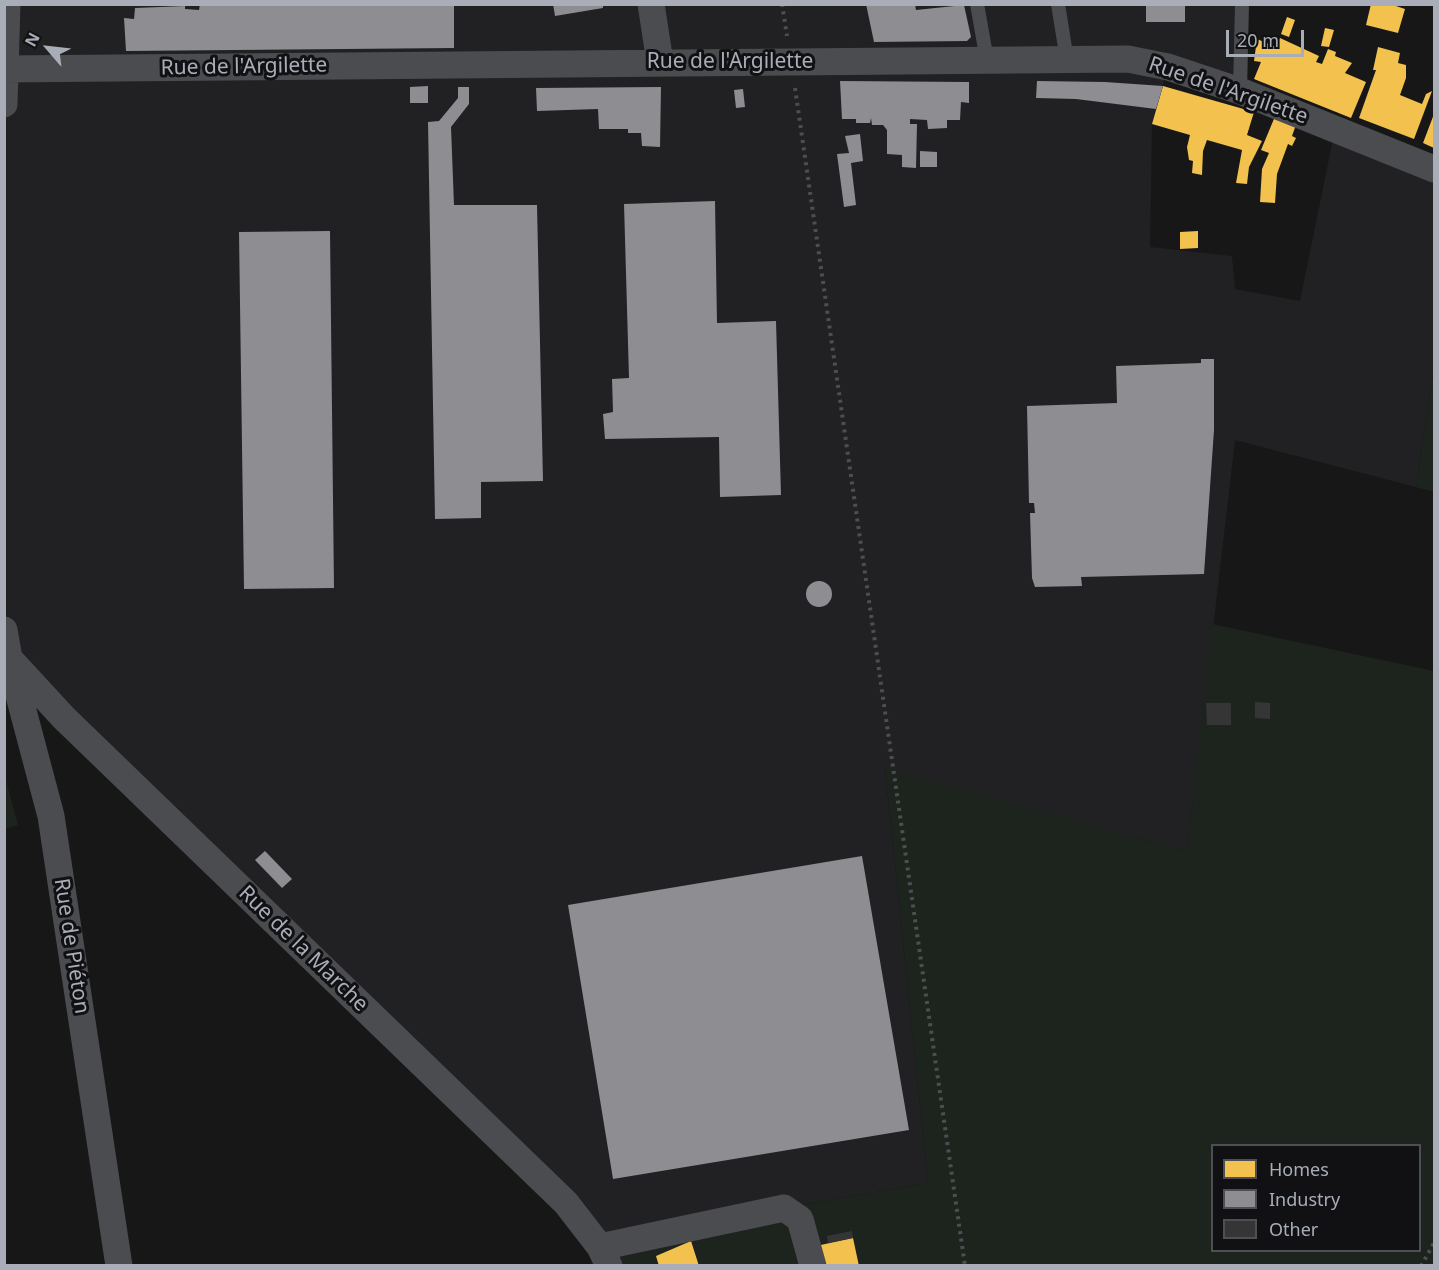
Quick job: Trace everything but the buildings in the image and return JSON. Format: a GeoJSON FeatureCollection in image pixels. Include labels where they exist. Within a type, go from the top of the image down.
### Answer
{"type":"FeatureCollection","features":[{"type":"Feature","properties":{"kind":"street"},"geometry":{"type":"LineString","coordinates":[[4,104],[7,4]]}},
{"type":"Feature","properties":{"kind":"street"},"geometry":{"type":"LineString","coordinates":[[651,4],[660,62]]}},
{"type":"Feature","properties":{"kind":"street","name":"Rue de l'Argilette"},"geometry":{"type":"LineString","coordinates":[[5,69],[1128,59],[1168,67],[1240,90],[1434,169]]}},
{"type":"Feature","properties":{"kind":"street","name":"Rue de Piéton"},"geometry":{"type":"LineString","coordinates":[[4,630],[7,655],[51,816],[119,1266]]}},
{"type":"Feature","properties":{"kind":"street","name":"Rue de la Marche"},"geometry":{"type":"LineString","coordinates":[[7,655],[64,718],[566,1203],[605,1256],[784,1208],[800,1219],[813,1266]]}},
{"type":"Feature","properties":{"kind":"lane"},"geometry":{"type":"LineString","coordinates":[[977,4],[987,60]]}},
{"type":"Feature","properties":{"kind":"lane"},"geometry":{"type":"LineString","coordinates":[[1058,4],[1067,60]]}},
{"type":"Feature","properties":{"kind":"lane"},"geometry":{"type":"LineString","coordinates":[[1240,90],[1242,4]]}},
{"type":"Feature","properties":{"kind":"path"},"geometry":{"type":"LineString","coordinates":[[782,4],[965,1266]]}},
{"type":"Feature","properties":{"kind":"path"},"geometry":{"type":"LineString","coordinates":[[1421,1266],[1434,1243]]}},
{"type":"Feature","properties":{"kind":"shaded area"},"geometry":{"type":"Polygon","coordinates":[[[5,5],[1242,5],[1240,91],[1168,67],[1152,124],[1150,247],[1232,256],[1235,289],[1300,301],[1335,129],[1434,169],[1434,367],[1416,487],[1235,440],[1187,852],[885,768],[928,1183],[784,1208],[600,1247],[5,653],[5,5]]]}},
{"type":"Feature","properties":{"kind":"shaded area"},"geometry":{"type":"Polygon","coordinates":[[[798,5],[848,5],[805,10],[798,5]]]}},
{"type":"Feature","properties":{"kind":"shaded area"},"geometry":{"type":"Polygon","coordinates":[[[1434,367],[1434,492],[1416,487],[1434,367]]]}},
{"type":"Feature","properties":{"kind":"shaded area"},"geometry":{"type":"Polygon","coordinates":[[[1212,624],[1434,671],[1434,1265],[609,1266],[600,1247],[784,1208],[928,1183],[885,767],[1187,852],[1212,624]]]}},
{"type":"Feature","properties":{"kind":"shaded area"},"geometry":{"type":"Polygon","coordinates":[[[4,773],[18,825],[5,829],[4,829],[4,773]]]}}]}
